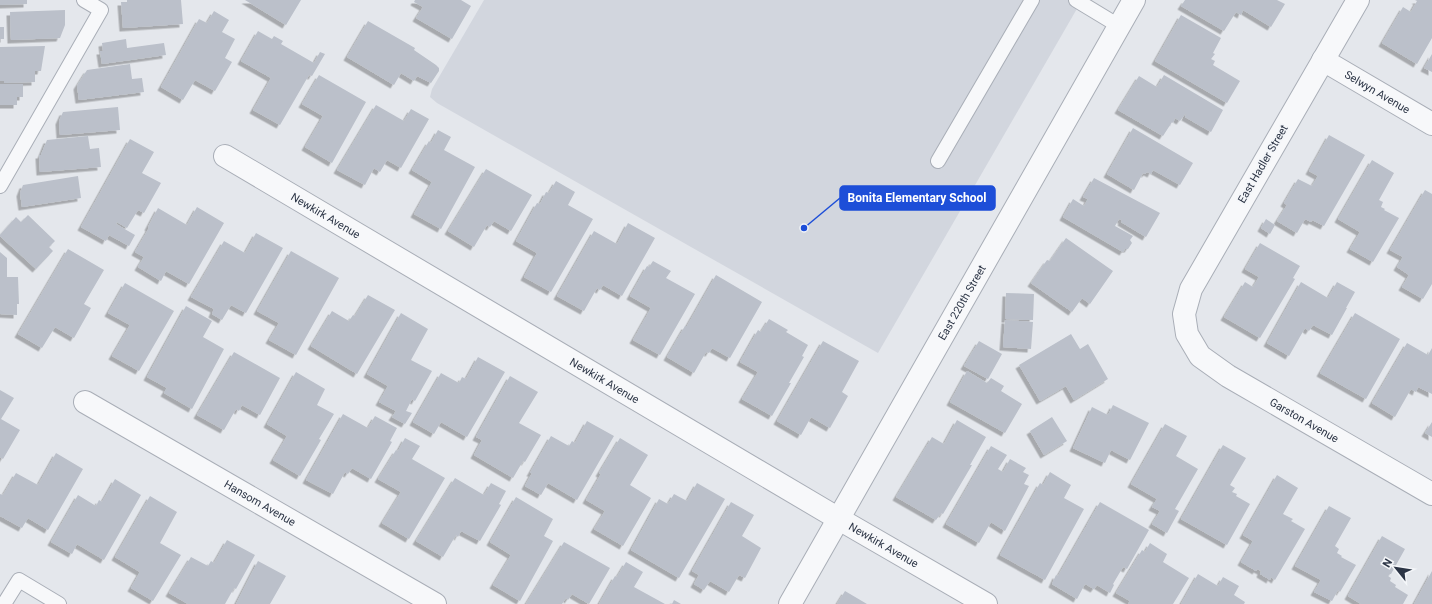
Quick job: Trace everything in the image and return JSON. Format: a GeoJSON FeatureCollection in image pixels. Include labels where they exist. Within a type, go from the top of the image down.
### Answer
{"type":"FeatureCollection","features":[{"type":"Feature","properties":{"kind":"street","name":"East 220th Street"},"geometry":{"type":"LineString","coordinates":[[790,604],[1134,0]]}},
{"type":"Feature","properties":{"kind":"street","name":"East Hadler Street"},"geometry":{"type":"LineString","coordinates":[[1187,334],[1184,314],[1191,289],[1358,0]]}},
{"type":"Feature","properties":{"kind":"street","name":"Selwyn Avenue"},"geometry":{"type":"LineString","coordinates":[[1323,60],[1432,124]]}},
{"type":"Feature","properties":{"kind":"street","name":"Newkirk Avenue"},"geometry":{"type":"LineString","coordinates":[[225,156],[839,519],[986,604]]}},
{"type":"Feature","properties":{"kind":"street","name":"Garston Avenue"},"geometry":{"type":"LineString","coordinates":[[1187,334],[1200,356],[1228,376],[1432,494]]}},
{"type":"Feature","properties":{"kind":"street","name":"Hansom Avenue"},"geometry":{"type":"LineString","coordinates":[[86,402],[435,604]]}},
{"type":"Feature","properties":{"kind":"lane"},"geometry":{"type":"LineString","coordinates":[[0,186],[101,10],[84,0]]}},
{"type":"Feature","properties":{"kind":"lane"},"geometry":{"type":"LineString","coordinates":[[938,161],[1032,0]]}},
{"type":"Feature","properties":{"kind":"lane"},"geometry":{"type":"LineString","coordinates":[[1076,0],[1119,26]]}},
{"type":"Feature","properties":{"kind":"lane"},"geometry":{"type":"LineString","coordinates":[[4,604],[19,580],[59,604]]}},
{"type":"Feature","properties":{"kind":"shaded area"},"geometry":{"type":"Polygon","coordinates":[[[484,0],[1082,0],[878,353],[437,103],[430,97],[432,89],[484,0]]]}},
{"type":"Feature","properties":{"kind":"building"},"geometry":{"type":"Polygon","coordinates":[[[0,0],[27,0],[27,4],[0,5],[0,0]]]}},
{"type":"Feature","properties":{"kind":"building"},"geometry":{"type":"Polygon","coordinates":[[[127,0],[181,0],[183,24],[123,28],[121,2],[127,2],[127,0]]]}},
{"type":"Feature","properties":{"kind":"building"},"geometry":{"type":"Polygon","coordinates":[[[245,0],[301,0],[286,25],[245,0]]]}},
{"type":"Feature","properties":{"kind":"building"},"geometry":{"type":"Polygon","coordinates":[[[415,0],[461,0],[471,6],[452,39],[416,18],[423,7],[414,2],[415,0]]]}},
{"type":"Feature","properties":{"kind":"building"},"geometry":{"type":"Polygon","coordinates":[[[1185,0],[1277,0],[1285,4],[1271,27],[1243,10],[1241,15],[1236,12],[1224,31],[1181,6],[1185,0]]]}},
{"type":"Feature","properties":{"kind":"building"},"geometry":{"type":"Polygon","coordinates":[[[1415,0],[1432,0],[1432,38],[1417,64],[1382,43],[1403,7],[1411,12],[1417,1],[1415,0]]]}},
{"type":"Feature","properties":{"kind":"building"},"geometry":{"type":"Polygon","coordinates":[[[65,10],[65,25],[60,38],[11,40],[10,12],[65,10]]]}},
{"type":"Feature","properties":{"kind":"building"},"geometry":{"type":"Polygon","coordinates":[[[214,11],[229,20],[222,32],[235,39],[225,58],[232,62],[215,91],[195,80],[183,100],[161,87],[199,19],[207,23],[214,11]]]}},
{"type":"Feature","properties":{"kind":"building"},"geometry":{"type":"Polygon","coordinates":[[[1181,15],[1221,38],[1213,53],[1215,54],[1211,59],[1215,61],[1213,65],[1240,81],[1227,103],[1155,61],[1181,15]]]}},
{"type":"Feature","properties":{"kind":"building"},"geometry":{"type":"Polygon","coordinates":[[[368,21],[415,48],[414,50],[436,65],[439,68],[439,71],[431,83],[417,76],[414,81],[401,73],[394,85],[347,57],[368,21]]]}},
{"type":"Feature","properties":{"kind":"building"},"geometry":{"type":"Polygon","coordinates":[[[0,27],[4,27],[4,39],[0,39],[0,27]]]}},
{"type":"Feature","properties":{"kind":"building"},"geometry":{"type":"Polygon","coordinates":[[[258,31],[272,39],[274,36],[283,41],[281,44],[314,63],[320,52],[325,54],[312,76],[309,75],[280,125],[253,110],[271,78],[241,61],[258,31]]]}},
{"type":"Feature","properties":{"kind":"building"},"geometry":{"type":"Polygon","coordinates":[[[126,39],[127,48],[164,43],[166,55],[102,64],[100,51],[103,51],[102,43],[126,39]]]}},
{"type":"Feature","properties":{"kind":"building"},"geometry":{"type":"Polygon","coordinates":[[[45,46],[41,71],[35,71],[35,82],[4,83],[4,81],[0,81],[0,47],[45,46]]]}},
{"type":"Feature","properties":{"kind":"building"},"geometry":{"type":"Polygon","coordinates":[[[1432,54],[1432,72],[1424,68],[1432,54]]]}},
{"type":"Feature","properties":{"kind":"building"},"geometry":{"type":"Polygon","coordinates":[[[130,64],[132,79],[142,78],[144,92],[79,100],[77,86],[87,70],[130,64]]]}},
{"type":"Feature","properties":{"kind":"building"},"geometry":{"type":"Polygon","coordinates":[[[319,75],[366,102],[332,163],[305,147],[323,116],[302,104],[319,75]]]}},
{"type":"Feature","properties":{"kind":"building"},"geometry":{"type":"Polygon","coordinates":[[[1164,75],[1223,110],[1211,132],[1185,117],[1185,114],[1180,121],[1175,118],[1163,136],[1118,110],[1139,76],[1157,87],[1164,75]]]}},
{"type":"Feature","properties":{"kind":"building"},"geometry":{"type":"Polygon","coordinates":[[[0,84],[23,84],[23,97],[17,97],[17,105],[0,105],[0,84]]]}},
{"type":"Feature","properties":{"kind":"building"},"geometry":{"type":"Polygon","coordinates":[[[376,105],[404,121],[411,109],[429,119],[401,168],[387,160],[380,172],[374,168],[365,185],[337,170],[376,105]]]}},
{"type":"Feature","properties":{"kind":"building"},"geometry":{"type":"Polygon","coordinates":[[[118,107],[120,130],[60,135],[59,121],[63,112],[118,107]]]}},
{"type":"Feature","properties":{"kind":"building"},"geometry":{"type":"Polygon","coordinates":[[[1133,128],[1193,163],[1180,185],[1153,170],[1151,174],[1147,172],[1145,174],[1143,173],[1134,190],[1107,174],[1133,128]]]}},
{"type":"Feature","properties":{"kind":"building"},"geometry":{"type":"Polygon","coordinates":[[[438,130],[451,137],[444,150],[475,167],[441,229],[414,214],[432,182],[412,170],[429,141],[431,143],[438,130]]]}},
{"type":"Feature","properties":{"kind":"building"},"geometry":{"type":"Polygon","coordinates":[[[1329,135],[1365,155],[1324,226],[1312,220],[1311,222],[1305,219],[1297,233],[1277,221],[1287,205],[1284,203],[1298,179],[1312,186],[1318,176],[1309,171],[1329,135]]]}},
{"type":"Feature","properties":{"kind":"building"},"geometry":{"type":"Polygon","coordinates":[[[88,136],[90,149],[99,148],[101,167],[40,172],[39,155],[41,155],[47,140],[88,136]]]}},
{"type":"Feature","properties":{"kind":"building"},"geometry":{"type":"Polygon","coordinates":[[[130,139],[154,152],[142,173],[161,183],[144,213],[138,210],[127,228],[117,222],[116,224],[135,235],[129,246],[109,235],[106,241],[81,227],[130,139]]]}},
{"type":"Feature","properties":{"kind":"building"},"geometry":{"type":"Polygon","coordinates":[[[1372,160],[1394,173],[1379,200],[1383,202],[1381,207],[1385,209],[1384,210],[1399,218],[1373,262],[1350,249],[1360,232],[1338,219],[1372,160]]]}},
{"type":"Feature","properties":{"kind":"building"},"geometry":{"type":"Polygon","coordinates":[[[486,169],[532,195],[511,231],[494,221],[490,227],[487,225],[474,247],[448,231],[486,169]]]}},
{"type":"Feature","properties":{"kind":"building"},"geometry":{"type":"Polygon","coordinates":[[[78,176],[81,198],[22,207],[20,193],[23,185],[78,176]]]}},
{"type":"Feature","properties":{"kind":"building"},"geometry":{"type":"Polygon","coordinates":[[[1094,178],[1160,213],[1146,237],[1121,222],[1122,220],[1119,219],[1115,226],[1133,236],[1130,240],[1132,243],[1128,249],[1125,249],[1123,252],[1063,217],[1073,199],[1084,206],[1088,199],[1083,197],[1094,178]]]}},
{"type":"Feature","properties":{"kind":"building"},"geometry":{"type":"Polygon","coordinates":[[[556,181],[575,192],[568,205],[593,219],[551,292],[524,277],[537,253],[516,241],[537,203],[540,204],[546,192],[549,193],[556,181]]]}},
{"type":"Feature","properties":{"kind":"building"},"geometry":{"type":"Polygon","coordinates":[[[1425,190],[1432,194],[1432,284],[1423,299],[1402,287],[1409,275],[1397,267],[1403,257],[1390,250],[1425,190]]]}},
{"type":"Feature","properties":{"kind":"building"},"geometry":{"type":"Polygon","coordinates":[[[197,207],[224,223],[189,284],[166,271],[161,281],[138,267],[144,257],[135,252],[149,228],[148,227],[158,208],[187,225],[197,207]]]}},
{"type":"Feature","properties":{"kind":"building"},"geometry":{"type":"Polygon","coordinates":[[[28,215],[55,241],[49,247],[53,251],[36,269],[0,236],[16,217],[21,222],[28,215]]]}},
{"type":"Feature","properties":{"kind":"building"},"geometry":{"type":"Polygon","coordinates":[[[1266,219],[1275,225],[1270,234],[1261,228],[1266,219]]]}},
{"type":"Feature","properties":{"kind":"building"},"geometry":{"type":"Polygon","coordinates":[[[628,223],[655,238],[622,296],[603,285],[600,290],[597,288],[584,311],[557,296],[594,231],[617,244],[628,223]]]}},
{"type":"Feature","properties":{"kind":"building"},"geometry":{"type":"Polygon","coordinates":[[[256,233],[283,248],[246,313],[231,305],[222,320],[212,314],[214,309],[191,297],[224,241],[245,253],[256,233]]]}},
{"type":"Feature","properties":{"kind":"building"},"geometry":{"type":"Polygon","coordinates":[[[1066,238],[1113,271],[1090,304],[1082,298],[1072,312],[1031,283],[1047,260],[1050,261],[1066,238]]]}},
{"type":"Feature","properties":{"kind":"building"},"geometry":{"type":"Polygon","coordinates":[[[1260,243],[1300,266],[1293,278],[1295,279],[1260,338],[1224,317],[1245,282],[1253,287],[1259,277],[1245,269],[1260,243]]]}},
{"type":"Feature","properties":{"kind":"building"},"geometry":{"type":"Polygon","coordinates":[[[68,249],[104,270],[84,304],[91,308],[74,338],[55,327],[42,348],[18,334],[68,249]]]}},
{"type":"Feature","properties":{"kind":"building"},"geometry":{"type":"Polygon","coordinates":[[[291,251],[339,278],[296,355],[269,340],[279,323],[257,311],[291,251]]]}},
{"type":"Feature","properties":{"kind":"building"},"geometry":{"type":"Polygon","coordinates":[[[0,252],[7,258],[7,277],[18,277],[19,304],[17,304],[17,315],[0,314],[0,252]]]}},
{"type":"Feature","properties":{"kind":"building"},"geometry":{"type":"Polygon","coordinates":[[[653,261],[671,271],[666,278],[695,294],[660,355],[633,340],[651,308],[630,296],[647,266],[649,267],[653,261]]]}},
{"type":"Feature","properties":{"kind":"building"},"geometry":{"type":"Polygon","coordinates":[[[716,275],[762,302],[730,358],[712,348],[709,353],[706,352],[694,373],[667,357],[685,326],[687,326],[716,275]]]}},
{"type":"Feature","properties":{"kind":"building"},"geometry":{"type":"Polygon","coordinates":[[[1301,282],[1328,298],[1337,282],[1355,292],[1332,335],[1313,325],[1309,331],[1305,328],[1289,356],[1267,343],[1301,282]]]}},
{"type":"Feature","properties":{"kind":"building"},"geometry":{"type":"Polygon","coordinates":[[[125,283],[174,311],[139,371],[112,356],[130,325],[108,313],[125,283]]]}},
{"type":"Feature","properties":{"kind":"building"},"geometry":{"type":"Polygon","coordinates":[[[1006,293],[1034,294],[1033,320],[1005,319],[1006,293]]]}},
{"type":"Feature","properties":{"kind":"building"},"geometry":{"type":"Polygon","coordinates":[[[368,295],[395,310],[357,374],[311,346],[332,311],[349,321],[353,315],[355,316],[368,295]]]}},
{"type":"Feature","properties":{"kind":"building"},"geometry":{"type":"Polygon","coordinates":[[[186,306],[212,321],[203,337],[224,349],[192,409],[164,393],[167,388],[147,377],[186,306]]]}},
{"type":"Feature","properties":{"kind":"building"},"geometry":{"type":"Polygon","coordinates":[[[401,313],[428,329],[411,360],[432,371],[415,401],[412,399],[406,411],[412,413],[405,424],[392,417],[396,411],[379,402],[388,386],[367,374],[401,313]]]}},
{"type":"Feature","properties":{"kind":"building"},"geometry":{"type":"Polygon","coordinates":[[[1355,313],[1400,339],[1366,399],[1320,373],[1355,313]]]}},
{"type":"Feature","properties":{"kind":"building"},"geometry":{"type":"Polygon","coordinates":[[[769,319],[788,330],[786,332],[808,345],[802,356],[804,357],[789,383],[791,383],[772,416],[742,399],[758,372],[740,362],[758,330],[761,332],[769,319]]]}},
{"type":"Feature","properties":{"kind":"building"},"geometry":{"type":"Polygon","coordinates":[[[1005,320],[1033,322],[1031,349],[1003,347],[1005,320]]]}},
{"type":"Feature","properties":{"kind":"building"},"geometry":{"type":"Polygon","coordinates":[[[1071,334],[1080,349],[1088,344],[1108,379],[1074,400],[1066,386],[1040,401],[1019,365],[1071,334]]]}},
{"type":"Feature","properties":{"kind":"building"},"geometry":{"type":"Polygon","coordinates":[[[823,341],[859,361],[842,392],[848,396],[830,428],[811,417],[801,435],[777,421],[823,341]]]}},
{"type":"Feature","properties":{"kind":"building"},"geometry":{"type":"Polygon","coordinates":[[[979,341],[1002,354],[988,379],[964,366],[979,341]]]}},
{"type":"Feature","properties":{"kind":"building"},"geometry":{"type":"Polygon","coordinates":[[[1407,343],[1428,355],[1432,348],[1432,394],[1418,387],[1416,392],[1411,389],[1395,417],[1372,403],[1407,343]]]}},
{"type":"Feature","properties":{"kind":"building"},"geometry":{"type":"Polygon","coordinates":[[[234,352],[280,378],[260,415],[242,405],[239,411],[236,409],[224,430],[197,415],[234,352]]]}},
{"type":"Feature","properties":{"kind":"building"},"geometry":{"type":"Polygon","coordinates":[[[478,357],[505,372],[467,437],[441,422],[434,434],[413,422],[441,373],[459,383],[462,377],[466,379],[478,357]]]}},
{"type":"Feature","properties":{"kind":"building"},"geometry":{"type":"Polygon","coordinates":[[[967,371],[987,383],[991,378],[1004,386],[1001,391],[1022,404],[1005,433],[950,402],[967,371]]]}},
{"type":"Feature","properties":{"kind":"building"},"geometry":{"type":"Polygon","coordinates":[[[296,372],[325,389],[317,405],[334,414],[300,476],[273,460],[287,436],[267,424],[296,372]]]}},
{"type":"Feature","properties":{"kind":"building"},"geometry":{"type":"Polygon","coordinates":[[[510,376],[538,392],[519,423],[541,435],[525,462],[523,461],[513,478],[474,455],[482,440],[476,437],[510,376]]]}},
{"type":"Feature","properties":{"kind":"building"},"geometry":{"type":"Polygon","coordinates":[[[0,390],[14,398],[1,419],[20,430],[3,459],[0,457],[0,390]]]}},
{"type":"Feature","properties":{"kind":"building"},"geometry":{"type":"Polygon","coordinates":[[[1113,405],[1149,423],[1130,460],[1111,450],[1105,463],[1073,448],[1092,407],[1108,415],[1113,405]]]}},
{"type":"Feature","properties":{"kind":"building"},"geometry":{"type":"Polygon","coordinates":[[[343,414],[368,428],[375,416],[397,428],[390,441],[392,442],[371,479],[352,468],[348,474],[345,472],[333,494],[306,480],[343,414]]]}},
{"type":"Feature","properties":{"kind":"building"},"geometry":{"type":"Polygon","coordinates":[[[1052,417],[1067,441],[1044,455],[1030,431],[1052,417]]]}},
{"type":"Feature","properties":{"kind":"building"},"geometry":{"type":"Polygon","coordinates":[[[957,420],[986,437],[970,465],[972,465],[943,514],[941,513],[936,520],[896,497],[932,437],[944,444],[957,420]]]}},
{"type":"Feature","properties":{"kind":"building"},"geometry":{"type":"Polygon","coordinates":[[[587,421],[614,436],[577,500],[548,483],[541,495],[525,486],[532,473],[530,473],[551,436],[569,446],[572,441],[575,443],[587,421]]]}},
{"type":"Feature","properties":{"kind":"building"},"geometry":{"type":"Polygon","coordinates":[[[1432,422],[1432,437],[1425,433],[1432,422]]]}},
{"type":"Feature","properties":{"kind":"building"},"geometry":{"type":"Polygon","coordinates":[[[1165,424],[1187,436],[1176,456],[1198,469],[1175,509],[1179,511],[1167,533],[1152,524],[1160,511],[1152,507],[1157,499],[1131,484],[1165,424]]]}},
{"type":"Feature","properties":{"kind":"building"},"geometry":{"type":"Polygon","coordinates":[[[405,438],[420,446],[412,459],[445,478],[409,539],[382,523],[401,492],[378,479],[396,450],[398,451],[405,438]]]}},
{"type":"Feature","properties":{"kind":"building"},"geometry":{"type":"Polygon","coordinates":[[[620,438],[648,455],[630,485],[651,498],[623,546],[594,529],[605,511],[586,500],[601,474],[599,473],[620,438]]]}},
{"type":"Feature","properties":{"kind":"building"},"geometry":{"type":"Polygon","coordinates":[[[1223,445],[1246,458],[1230,485],[1235,488],[1232,492],[1237,494],[1236,496],[1250,504],[1227,545],[1181,519],[1223,445]]]}},
{"type":"Feature","properties":{"kind":"building"},"geometry":{"type":"Polygon","coordinates":[[[991,446],[1007,455],[998,469],[1003,472],[1010,459],[1026,468],[1023,472],[1029,475],[1024,484],[1029,486],[1005,531],[991,522],[979,543],[946,524],[991,446]]]}},
{"type":"Feature","properties":{"kind":"building"},"geometry":{"type":"Polygon","coordinates":[[[56,453],[83,469],[48,530],[28,518],[22,528],[0,516],[0,494],[3,495],[16,473],[38,485],[56,453]]]}},
{"type":"Feature","properties":{"kind":"building"},"geometry":{"type":"Polygon","coordinates":[[[1050,472],[1071,485],[1064,498],[1084,509],[1045,580],[1000,555],[1040,483],[1043,485],[1050,472]]]}},
{"type":"Feature","properties":{"kind":"building"},"geometry":{"type":"Polygon","coordinates":[[[1277,475],[1298,488],[1283,514],[1293,519],[1291,521],[1305,529],[1275,580],[1271,577],[1270,580],[1260,574],[1261,571],[1257,569],[1256,571],[1241,562],[1253,541],[1243,535],[1277,475]]]}},
{"type":"Feature","properties":{"kind":"building"},"geometry":{"type":"Polygon","coordinates":[[[455,478],[484,495],[491,483],[506,491],[499,504],[501,505],[480,541],[461,531],[458,537],[456,535],[443,557],[416,541],[455,478]]]}},
{"type":"Feature","properties":{"kind":"building"},"geometry":{"type":"Polygon","coordinates":[[[115,479],[141,495],[104,560],[77,544],[72,554],[51,542],[78,495],[96,506],[99,500],[102,502],[115,479]]]}},
{"type":"Feature","properties":{"kind":"building"},"geometry":{"type":"Polygon","coordinates":[[[697,483],[725,499],[679,578],[631,550],[659,499],[668,504],[674,494],[687,501],[697,483]]]}},
{"type":"Feature","properties":{"kind":"building"},"geometry":{"type":"Polygon","coordinates":[[[150,496],[177,512],[160,543],[181,555],[153,601],[131,588],[140,572],[115,557],[150,496]]]}},
{"type":"Feature","properties":{"kind":"building"},"geometry":{"type":"Polygon","coordinates":[[[516,497],[553,519],[544,536],[553,541],[520,601],[493,585],[511,555],[490,542],[516,497]]]}},
{"type":"Feature","properties":{"kind":"building"},"geometry":{"type":"Polygon","coordinates":[[[731,502],[754,515],[742,536],[761,548],[745,578],[739,575],[729,592],[710,581],[704,590],[694,584],[699,575],[692,571],[731,502]]]}},
{"type":"Feature","properties":{"kind":"building"},"geometry":{"type":"Polygon","coordinates":[[[1100,502],[1149,530],[1127,569],[1123,567],[1113,584],[1114,585],[1110,593],[1097,585],[1094,589],[1085,584],[1077,599],[1052,584],[1100,502]]]}},
{"type":"Feature","properties":{"kind":"building"},"geometry":{"type":"Polygon","coordinates":[[[1329,506],[1351,518],[1335,546],[1339,549],[1337,553],[1342,556],[1341,557],[1356,565],[1340,592],[1338,590],[1332,601],[1314,592],[1321,580],[1295,566],[1329,506]]]}},
{"type":"Feature","properties":{"kind":"building"},"geometry":{"type":"Polygon","coordinates":[[[1382,536],[1405,549],[1391,574],[1388,576],[1391,578],[1390,581],[1396,585],[1395,587],[1408,595],[1403,604],[1361,604],[1348,596],[1382,536]]]}},
{"type":"Feature","properties":{"kind":"building"},"geometry":{"type":"Polygon","coordinates":[[[227,540],[255,555],[236,589],[234,588],[225,604],[188,604],[169,593],[191,557],[208,566],[211,561],[214,563],[227,540]]]}},
{"type":"Feature","properties":{"kind":"building"},"geometry":{"type":"Polygon","coordinates":[[[564,542],[610,568],[589,604],[572,594],[568,600],[566,598],[562,604],[526,604],[564,542]]]}},
{"type":"Feature","properties":{"kind":"building"},"geometry":{"type":"Polygon","coordinates":[[[1150,543],[1167,554],[1163,562],[1189,578],[1173,604],[1128,604],[1130,601],[1116,593],[1142,550],[1145,552],[1150,543]]]}},
{"type":"Feature","properties":{"kind":"building"},"geometry":{"type":"Polygon","coordinates":[[[258,561],[286,576],[270,604],[236,604],[258,561]]]}},
{"type":"Feature","properties":{"kind":"building"},"geometry":{"type":"Polygon","coordinates":[[[626,562],[643,572],[634,587],[665,604],[599,604],[615,576],[617,577],[626,562]]]}},
{"type":"Feature","properties":{"kind":"building"},"geometry":{"type":"Polygon","coordinates":[[[1432,571],[1432,604],[1414,604],[1432,571]]]}},
{"type":"Feature","properties":{"kind":"building"},"geometry":{"type":"Polygon","coordinates":[[[1198,574],[1218,586],[1223,577],[1239,586],[1234,595],[1245,602],[1244,604],[1181,604],[1198,574]]]}},
{"type":"Feature","properties":{"kind":"building"},"geometry":{"type":"Polygon","coordinates":[[[845,591],[867,604],[837,604],[845,591]]]}},
{"type":"Feature","properties":{"kind":"building"},"geometry":{"type":"Polygon","coordinates":[[[674,600],[681,604],[672,604],[674,600]]]}},
{"type":"Feature","properties":{"kind":"place","name":"Bonita Elementary School"},"geometry":{"type":"Point","coordinates":[804,228]}}]}
